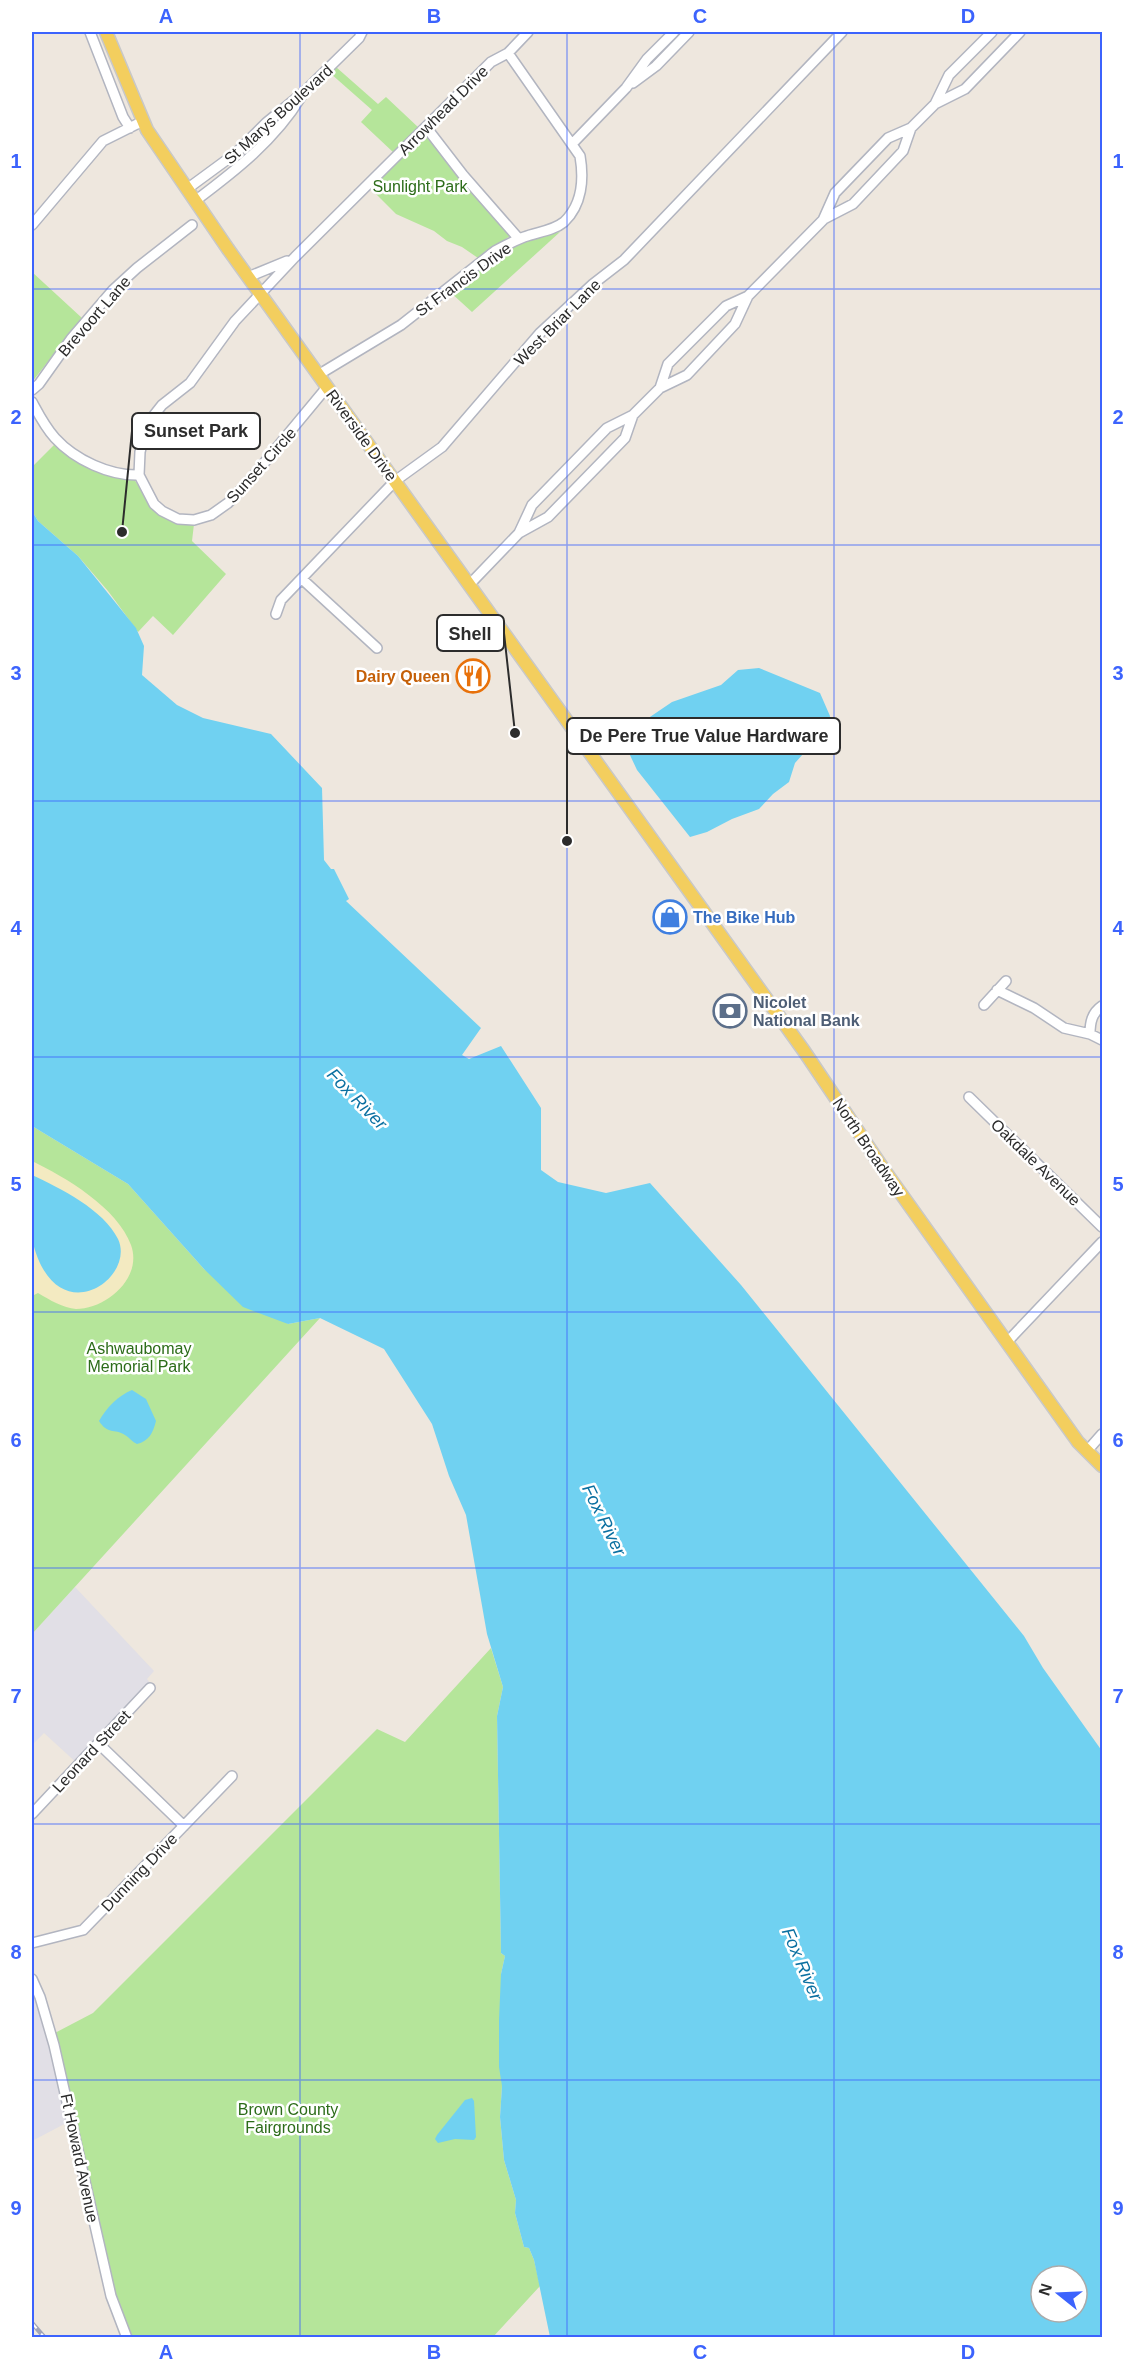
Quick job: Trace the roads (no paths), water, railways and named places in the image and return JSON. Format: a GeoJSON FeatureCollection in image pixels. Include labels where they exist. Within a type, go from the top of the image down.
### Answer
{"type":"FeatureCollection","features":[{"type":"Feature","properties":{"kind":"main road","name":"Riverside Drive"},"geometry":{"type":"LineString","coordinates":[[106,32],[147,130],[260,294],[641,824]]}},
{"type":"Feature","properties":{"kind":"main road","name":"North Broadway"},"geometry":{"type":"LineString","coordinates":[[641,824],[794,1036],[882,1167],[1078,1442],[1100,1460]]}},
{"type":"Feature","properties":{"kind":"street"},"geometry":{"type":"LineString","coordinates":[[90,32],[123,117],[130,128]]}},
{"type":"Feature","properties":{"kind":"street","name":"St Marys Boulevard"},"geometry":{"type":"LineString","coordinates":[[187,189],[236,153],[266,123],[304,92],[360,35],[367,32]]}},
{"type":"Feature","properties":{"kind":"street","name":"Arrowhead Drive"},"geometry":{"type":"LineString","coordinates":[[260,294],[491,62],[508,52],[528,32]]}},
{"type":"Feature","properties":{"kind":"street"},"geometry":{"type":"LineString","coordinates":[[572,144],[626,88],[647,58],[674,32]]}},
{"type":"Feature","properties":{"kind":"street"},"geometry":{"type":"LineString","coordinates":[[626,88],[656,66],[689,32]]}},
{"type":"Feature","properties":{"kind":"street","name":"West Briar Lane"},"geometry":{"type":"LineString","coordinates":[[276,614],[281,600],[395,481],[442,447],[540,333],[593,284],[624,260],[842,32]]}},
{"type":"Feature","properties":{"kind":"street"},"geometry":{"type":"LineString","coordinates":[[935,104],[949,75],[992,32]]}},
{"type":"Feature","properties":{"kind":"street"},"geometry":{"type":"LineString","coordinates":[[823,220],[835,193],[888,138],[911,128],[935,104],[965,89],[1020,32]]}},
{"type":"Feature","properties":{"kind":"street","name":"St Francis Drive"},"geometry":{"type":"LineString","coordinates":[[318,375],[401,325],[495,251],[564,222],[573,207],[581,191],[583,174],[580,156],[508,52]]}},
{"type":"Feature","properties":{"kind":"street"},"geometry":{"type":"LineString","coordinates":[[195,201],[242,166],[277,130],[304,92]]}},
{"type":"Feature","properties":{"kind":"street"},"geometry":{"type":"LineString","coordinates":[[32,225],[103,141],[143,121]]}},
{"type":"Feature","properties":{"kind":"street"},"geometry":{"type":"LineString","coordinates":[[426,127],[463,176],[519,239]]}},
{"type":"Feature","properties":{"kind":"street"},"geometry":{"type":"LineString","coordinates":[[519,533],[532,505],[607,428],[633,415],[660,388],[687,375],[735,324],[748,296],[823,220],[853,204],[903,151],[911,128]]}},
{"type":"Feature","properties":{"kind":"street","name":"Brevoort Lane"},"geometry":{"type":"LineString","coordinates":[[32,390],[113,290],[192,225]]}},
{"type":"Feature","properties":{"kind":"street"},"geometry":{"type":"LineString","coordinates":[[248,277],[295,257]]}},
{"type":"Feature","properties":{"kind":"street"},"geometry":{"type":"LineString","coordinates":[[32,402],[50,432],[70,451],[109,472],[123,476],[139,475],[140,452],[147,424],[162,405],[190,382],[235,321],[260,294]]}},
{"type":"Feature","properties":{"kind":"street"},"geometry":{"type":"LineString","coordinates":[[660,388],[668,364],[726,306],[748,296]]}},
{"type":"Feature","properties":{"kind":"street","name":"Sunset Circle"},"geometry":{"type":"LineString","coordinates":[[139,475],[154,504],[162,511],[186,520],[211,515],[228,503],[250,480],[327,387]]}},
{"type":"Feature","properties":{"kind":"street"},"geometry":{"type":"LineString","coordinates":[[470,585],[519,533],[548,517],[625,438],[633,415]]}},
{"type":"Feature","properties":{"kind":"street"},"geometry":{"type":"LineString","coordinates":[[302,579],[377,648]]}},
{"type":"Feature","properties":{"kind":"street"},"geometry":{"type":"LineString","coordinates":[[984,1005],[1006,981]]}},
{"type":"Feature","properties":{"kind":"street"},"geometry":{"type":"LineString","coordinates":[[998,990],[1034,1008],[1064,1028],[1090,1034],[1102,1040]]}},
{"type":"Feature","properties":{"kind":"street"},"geometry":{"type":"LineString","coordinates":[[1090,1034],[1094,1014],[1102,1006]]}},
{"type":"Feature","properties":{"kind":"street","name":"Oakdale Avenue"},"geometry":{"type":"LineString","coordinates":[[969,1098],[1102,1227]]}},
{"type":"Feature","properties":{"kind":"street"},"geometry":{"type":"LineString","coordinates":[[1006,1342],[1102,1242]]}},
{"type":"Feature","properties":{"kind":"street"},"geometry":{"type":"LineString","coordinates":[[1087,1450],[1102,1434]]}},
{"type":"Feature","properties":{"kind":"street","name":"Leonard Street"},"geometry":{"type":"LineString","coordinates":[[32,1814],[150,1688]]}},
{"type":"Feature","properties":{"kind":"street"},"geometry":{"type":"LineString","coordinates":[[99,1744],[184,1826]]}},
{"type":"Feature","properties":{"kind":"street","name":"Dunning Drive"},"geometry":{"type":"LineString","coordinates":[[32,1942],[83,1930],[232,1776]]}},
{"type":"Feature","properties":{"kind":"street","name":"Ft Howard Avenue"},"geometry":{"type":"LineString","coordinates":[[32,1979],[40,1997],[54,2045],[106,2278],[126,2337]]}},
{"type":"Feature","properties":{"kind":"water","name":"Fox River"},"geometry":{"type":"Polygon","coordinates":[[[32,511],[38,521],[78,556],[136,628],[144,646],[142,675],[177,705],[203,718],[271,734],[322,788],[324,860],[331,869],[334,869],[349,899],[346,901],[481,1028],[462,1055],[469,1059],[501,1046],[541,1108],[541,1170],[558,1182],[606,1193],[650,1183],[741,1285],[1024,1636],[1043,1668],[1102,1751],[1102,2337],[550,2337],[534,2260],[529,2248],[524,2247],[515,2213],[516,2200],[504,2160],[500,2117],[502,2086],[499,2067],[499,2020],[501,1974],[505,1956],[501,1953],[497,1716],[503,1687],[487,1634],[466,1515],[449,1476],[432,1424],[384,1349],[320,1318],[288,1324],[243,1307],[204,1269],[128,1184],[32,1126],[32,511]]]}},
{"type":"Feature","properties":{"kind":"water"},"geometry":{"type":"Polygon","coordinates":[[[759,668],[820,693],[830,716],[828,726],[795,763],[789,782],[759,809],[690,837],[637,770],[629,753],[634,738],[644,721],[672,702],[721,685],[738,670],[759,668]]]}},
{"type":"Feature","properties":{"kind":"water"},"geometry":{"type":"Polygon","coordinates":[[[32,1175],[92,1209],[111,1228],[118,1239],[121,1254],[116,1270],[105,1282],[90,1290],[74,1292],[57,1286],[43,1268],[31,1233],[32,1175]]]}},
{"type":"Feature","properties":{"kind":"water"},"geometry":{"type":"Polygon","coordinates":[[[132,1390],[146,1399],[156,1421],[150,1436],[137,1444],[121,1433],[108,1430],[99,1421],[113,1403],[132,1390]]]}},
{"type":"Feature","properties":{"kind":"water"},"geometry":{"type":"Polygon","coordinates":[[[472,2098],[476,2137],[474,2140],[455,2139],[438,2143],[435,2139],[437,2135],[465,2100],[472,2098]]]}},
{"type":"Feature","properties":{"kind":"railway"},"geometry":{"type":"LineString","coordinates":[[32,2323],[45,2338]]}},
{"type":"Feature","properties":{"kind":"place","name":"Sunset Park"},"geometry":{"type":"Point","coordinates":[122,532]}},
{"type":"Feature","properties":{"kind":"place","name":"Dairy Queen"},"geometry":{"type":"Point","coordinates":[473,676]}},
{"type":"Feature","properties":{"kind":"place","name":"Shell"},"geometry":{"type":"Point","coordinates":[515,733]}},
{"type":"Feature","properties":{"kind":"place","name":"De Pere True Value Hardware"},"geometry":{"type":"Point","coordinates":[567,841]}},
{"type":"Feature","properties":{"kind":"place","name":"The Bike Hub"},"geometry":{"type":"Point","coordinates":[670,917]}},
{"type":"Feature","properties":{"kind":"place","name":"Nicolet National Bank"},"geometry":{"type":"Point","coordinates":[730,1011]}},
{"type":"Feature","properties":{"kind":"park label","name":"Sunlight Park"},"geometry":{"type":"Point","coordinates":[420,186]}},
{"type":"Feature","properties":{"kind":"park label","name":"Ashwaubomay Memorial Park"},"geometry":{"type":"Point","coordinates":[139,1357]}},
{"type":"Feature","properties":{"kind":"park label","name":"Brown County Fairgrounds"},"geometry":{"type":"Point","coordinates":[288,2118]}}]}
